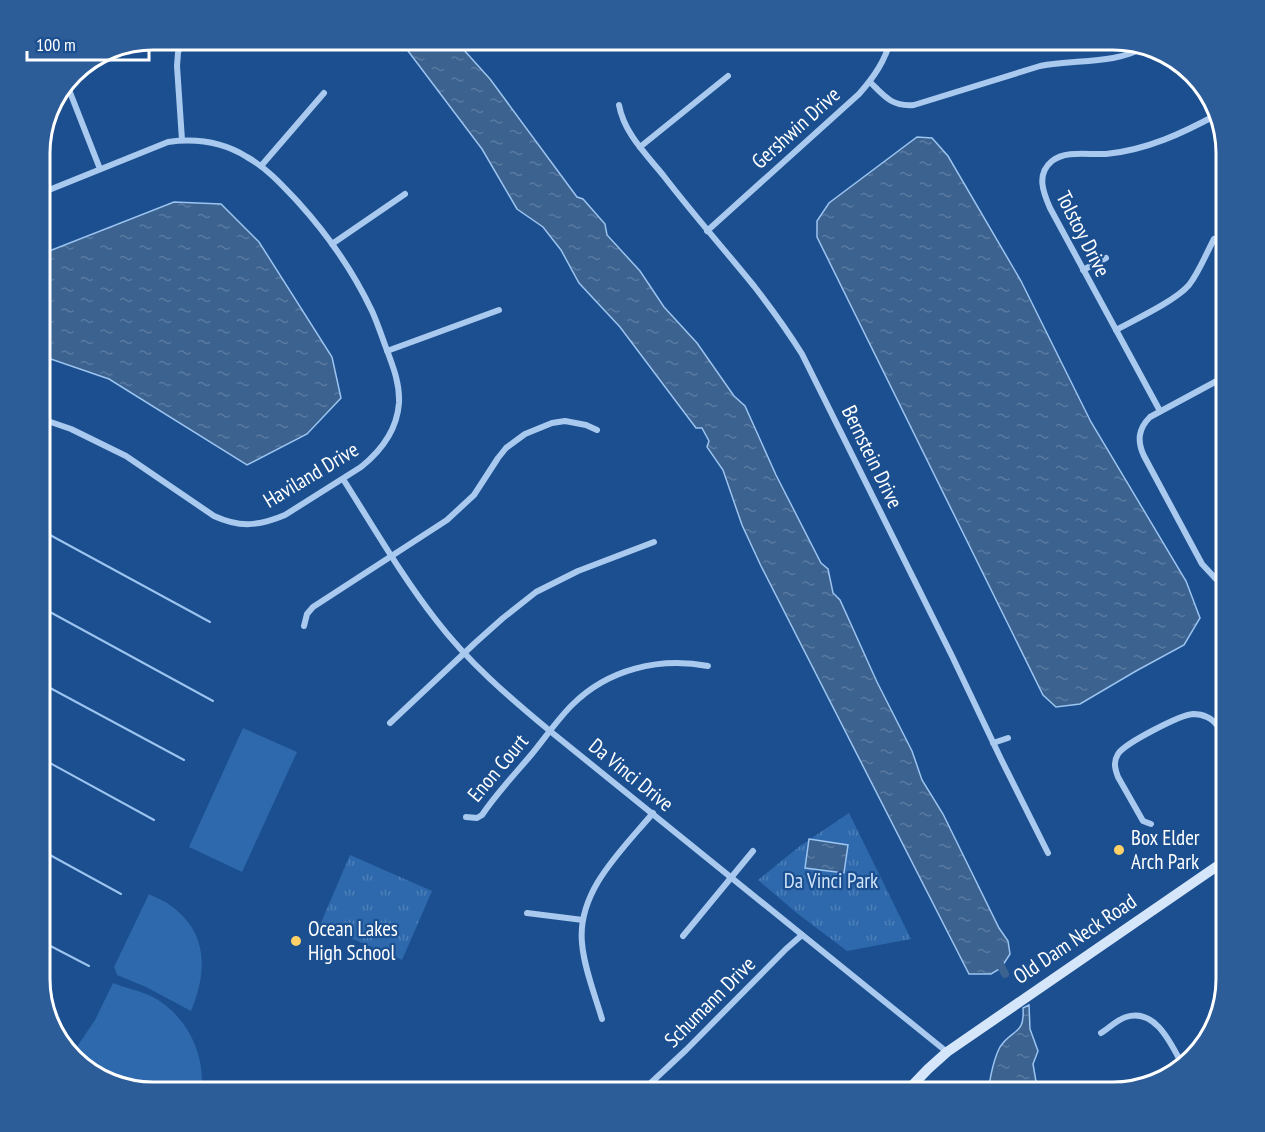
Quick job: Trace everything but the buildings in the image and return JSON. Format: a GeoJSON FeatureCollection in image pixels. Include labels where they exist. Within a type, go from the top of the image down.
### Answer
{"type":"FeatureCollection","features":[{"type":"Feature","properties":{"kind":"street"},"geometry":{"type":"LineString","coordinates":[[179,50],[177,66],[182,140]]}},
{"type":"Feature","properties":{"kind":"street","name":"Gershwin Drive"},"geometry":{"type":"LineString","coordinates":[[707,231],[859,94],[881,65],[887,50]]}},
{"type":"Feature","properties":{"kind":"street"},"geometry":{"type":"LineString","coordinates":[[870,82],[890,101],[899,105],[914,105],[1040,66],[1059,62],[1106,60],[1135,52]]}},
{"type":"Feature","properties":{"kind":"street"},"geometry":{"type":"LineString","coordinates":[[640,147],[728,76]]}},
{"type":"Feature","properties":{"kind":"street"},"geometry":{"type":"LineString","coordinates":[[70,92],[100,169]]}},
{"type":"Feature","properties":{"kind":"street"},"geometry":{"type":"LineString","coordinates":[[261,166],[324,93]]}},
{"type":"Feature","properties":{"kind":"street","name":"Bernstein Drive"},"geometry":{"type":"LineString","coordinates":[[620,105],[624,124],[640,147],[754,287],[802,354],[1048,853]]}},
{"type":"Feature","properties":{"kind":"street","name":"Tolstoy Drive"},"geometry":{"type":"LineString","coordinates":[[1160,411],[1050,208],[1043,191],[1043,177],[1049,164],[1067,154],[1107,153],[1138,148],[1180,134],[1210,118]]}},
{"type":"Feature","properties":{"kind":"street","name":"Haviland Drive"},"geometry":{"type":"LineString","coordinates":[[50,189],[160,144],[182,140],[205,141],[240,153],[261,166],[290,193],[332,243],[372,312],[395,372],[399,390],[394,426],[372,459],[285,515],[258,524],[235,524],[214,516],[117,452],[71,429],[50,422]]}},
{"type":"Feature","properties":{"kind":"street"},"geometry":{"type":"LineString","coordinates":[[332,243],[405,194]]}},
{"type":"Feature","properties":{"kind":"street"},"geometry":{"type":"LineString","coordinates":[[1116,330],[1175,297],[1187,287],[1214,239]]}},
{"type":"Feature","properties":{"kind":"street"},"geometry":{"type":"LineString","coordinates":[[1083,270],[1106,258]]}},
{"type":"Feature","properties":{"kind":"street"},"geometry":{"type":"LineString","coordinates":[[387,351],[499,310]]}},
{"type":"Feature","properties":{"kind":"street"},"geometry":{"type":"LineString","coordinates":[[1215,381],[1150,417],[1142,427],[1139,440],[1141,448],[1202,564],[1216,578]]}},
{"type":"Feature","properties":{"kind":"street"},"geometry":{"type":"LineString","coordinates":[[304,626],[313,607],[392,557],[461,508],[474,495],[502,453],[525,434],[552,423],[564,422],[586,425],[597,430]]}},
{"type":"Feature","properties":{"kind":"street","name":"Da Vinci Drive"},"geometry":{"type":"LineString","coordinates":[[343,479],[436,621],[501,688],[550,731],[947,1052]]}},
{"type":"Feature","properties":{"kind":"street"},"geometry":{"type":"LineString","coordinates":[[390,723],[464,652],[536,592],[578,571],[654,542]]}},
{"type":"Feature","properties":{"kind":"street","name":"Enon Court"},"geometry":{"type":"LineString","coordinates":[[466,817],[477,818],[482,815],[560,717],[599,683],[639,668],[660,664],[690,663],[708,666]]}},
{"type":"Feature","properties":{"kind":"street"},"geometry":{"type":"LineString","coordinates":[[1150,824],[1143,821],[1118,777],[1115,770],[1116,758],[1123,748],[1147,734],[1193,714],[1208,717],[1216,724]]}},
{"type":"Feature","properties":{"kind":"street"},"geometry":{"type":"LineString","coordinates":[[993,743],[1008,738]]}},
{"type":"Feature","properties":{"kind":"street"},"geometry":{"type":"LineString","coordinates":[[602,1019],[583,952],[583,921],[599,880],[652,813]]}},
{"type":"Feature","properties":{"kind":"street"},"geometry":{"type":"LineString","coordinates":[[683,936],[753,851]]}},
{"type":"Feature","properties":{"kind":"street","name":"Old Dam Neck Road"},"geometry":{"type":"LineString","coordinates":[[916,1082],[947,1052],[1216,867]]}},
{"type":"Feature","properties":{"kind":"street"},"geometry":{"type":"LineString","coordinates":[[527,913],[583,921]]}},
{"type":"Feature","properties":{"kind":"street","name":"Schumann Drive"},"geometry":{"type":"LineString","coordinates":[[652,1082],[802,935]]}},
{"type":"Feature","properties":{"kind":"street"},"geometry":{"type":"LineString","coordinates":[[1101,1033],[1122,1018],[1145,1017],[1161,1029],[1179,1058]]}},
{"type":"Feature","properties":{"kind":"green space"},"geometry":{"type":"Polygon","coordinates":[[[243,728],[297,752],[242,872],[189,847],[243,728]]]}},
{"type":"Feature","properties":{"kind":"green space","name":"Da Vinci Park"},"geometry":{"type":"Polygon","coordinates":[[[849,813],[911,939],[847,951],[758,880],[800,846],[849,813]]]}},
{"type":"Feature","properties":{"kind":"green space"},"geometry":{"type":"Polygon","coordinates":[[[350,855],[432,891],[402,960],[320,925],[350,855]]]}},
{"type":"Feature","properties":{"kind":"green space"},"geometry":{"type":"Polygon","coordinates":[[[149,894],[168,903],[183,916],[192,927],[198,940],[202,967],[197,996],[191,1011],[146,987],[117,975],[114,967],[149,894]]]}},
{"type":"Feature","properties":{"kind":"green space"},"geometry":{"type":"Polygon","coordinates":[[[113,983],[149,995],[162,1002],[183,1023],[191,1036],[197,1049],[202,1082],[133,1081],[113,1075],[95,1065],[76,1048],[95,1020],[113,983]]]}},
{"type":"Feature","properties":{"kind":"water"},"geometry":{"type":"Polygon","coordinates":[[[407,50],[464,50],[490,79],[577,197],[583,199],[605,224],[607,235],[640,271],[664,307],[697,343],[734,396],[745,406],[776,475],[821,563],[828,569],[833,593],[840,600],[877,682],[912,751],[922,780],[943,814],[999,928],[1008,941],[1010,954],[1001,968],[991,974],[969,974],[761,566],[742,525],[723,470],[707,447],[709,441],[702,428],[696,428],[620,327],[579,283],[561,250],[543,227],[517,209],[482,149],[407,50]]]}},
{"type":"Feature","properties":{"kind":"water"},"geometry":{"type":"Polygon","coordinates":[[[917,137],[932,138],[948,156],[1021,281],[1091,422],[1186,581],[1200,618],[1184,645],[1080,704],[1056,707],[1043,695],[817,237],[817,221],[829,203],[917,137]]]}},
{"type":"Feature","properties":{"kind":"water"},"geometry":{"type":"Polygon","coordinates":[[[174,202],[221,204],[259,242],[332,357],[341,398],[307,434],[247,465],[109,379],[50,359],[50,251],[174,202]]]}},
{"type":"Feature","properties":{"kind":"water"},"geometry":{"type":"Polygon","coordinates":[[[809,839],[848,845],[844,873],[805,868],[809,839]]]}},
{"type":"Feature","properties":{"kind":"water"},"geometry":{"type":"Polygon","coordinates":[[[1029,1005],[1030,1029],[1038,1051],[1033,1064],[1036,1082],[990,1082],[1000,1047],[1020,1028],[1023,1008],[1029,1005]]]}},
{"type":"Feature","properties":{"kind":"waterway"},"geometry":{"type":"LineString","coordinates":[[50,535],[210,622]]}},
{"type":"Feature","properties":{"kind":"waterway"},"geometry":{"type":"LineString","coordinates":[[50,612],[213,701]]}},
{"type":"Feature","properties":{"kind":"waterway"},"geometry":{"type":"LineString","coordinates":[[50,688],[184,760]]}},
{"type":"Feature","properties":{"kind":"waterway"},"geometry":{"type":"LineString","coordinates":[[50,763],[154,820]]}},
{"type":"Feature","properties":{"kind":"waterway"},"geometry":{"type":"LineString","coordinates":[[50,855],[121,894]]}},
{"type":"Feature","properties":{"kind":"waterway"},"geometry":{"type":"LineString","coordinates":[[50,946],[89,966]]}},
{"type":"Feature","properties":{"kind":"waterway"},"geometry":{"type":"LineString","coordinates":[[997,958],[1005,974]]}},
{"type":"Feature","properties":{"kind":"place","name":"Box Elder Arch Park"},"geometry":{"type":"Point","coordinates":[1119,850]}},
{"type":"Feature","properties":{"kind":"place","name":"Ocean Lakes High School"},"geometry":{"type":"Point","coordinates":[296,941]}}]}
